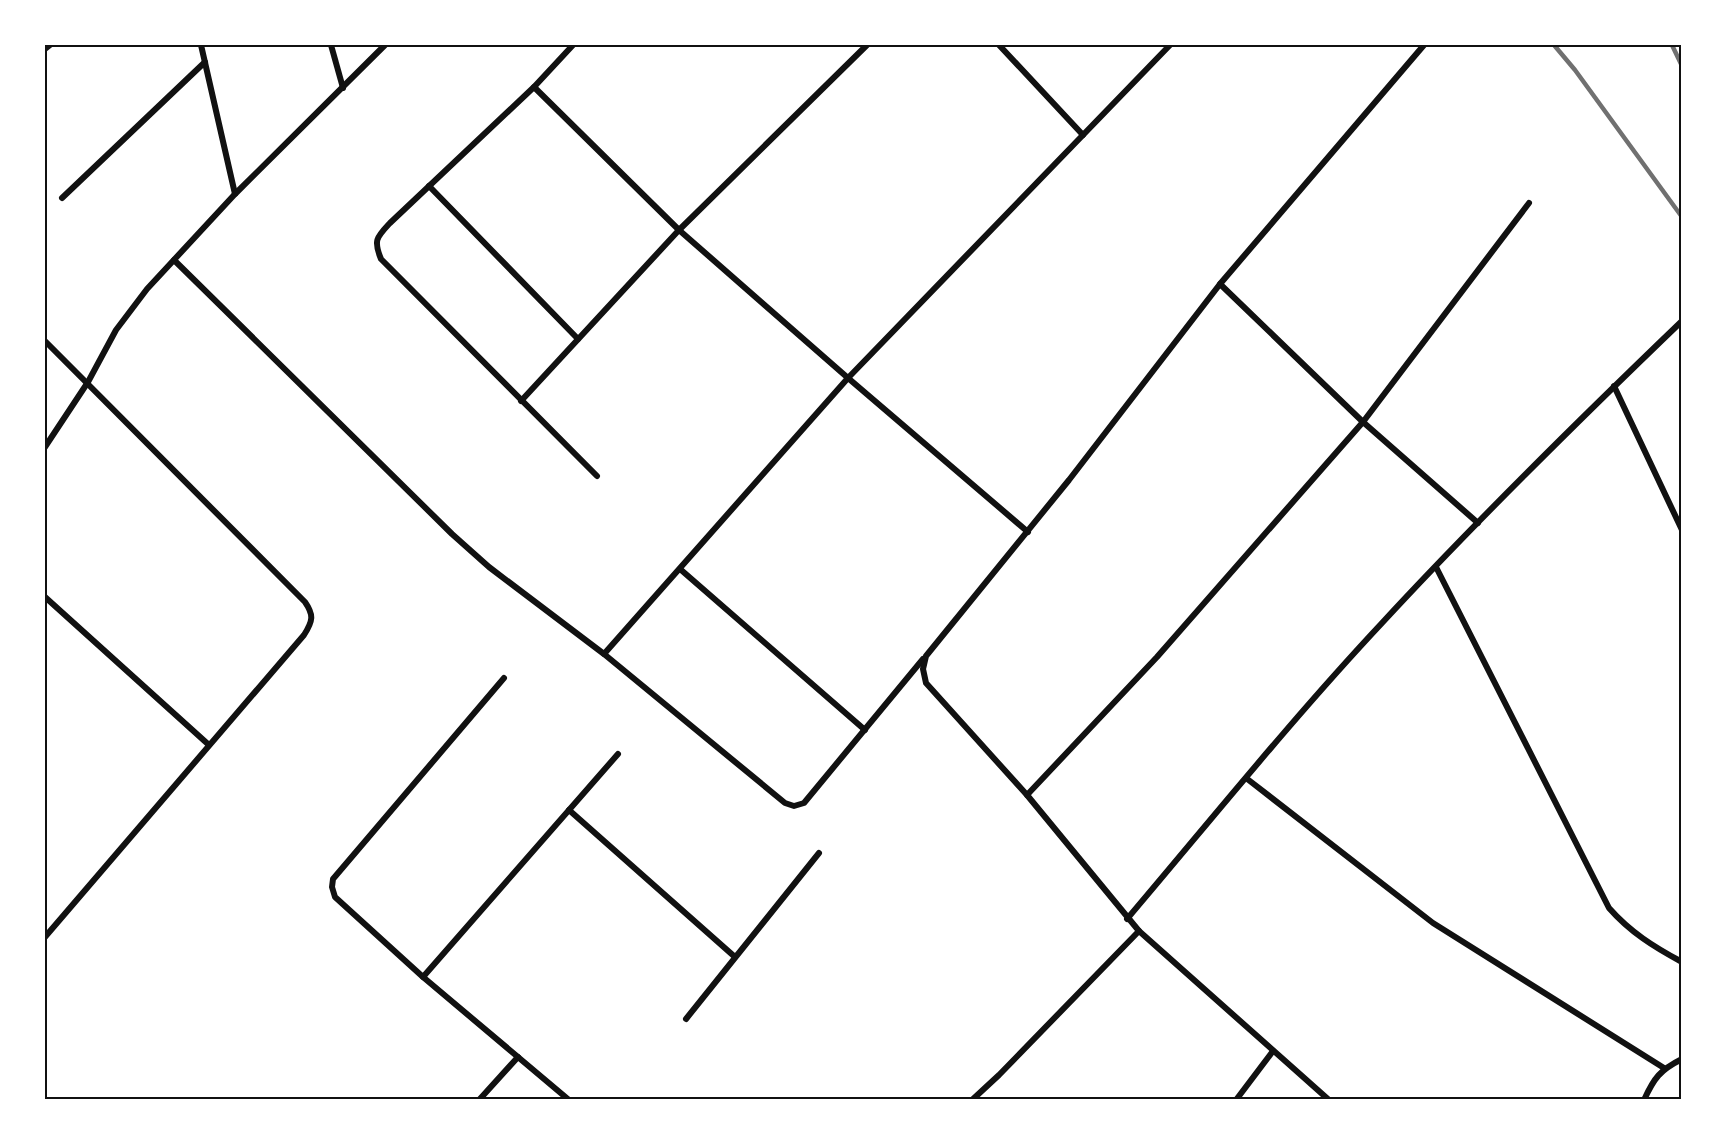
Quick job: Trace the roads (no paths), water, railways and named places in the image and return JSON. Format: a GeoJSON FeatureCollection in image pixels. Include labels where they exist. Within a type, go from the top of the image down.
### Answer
{"type":"FeatureCollection","features":[{"type":"Feature","properties":{"kind":"street"},"geometry":{"type":"LineString","coordinates":[[45,49],[50,45]]}},
{"type":"Feature","properties":{"kind":"street"},"geometry":{"type":"LineString","coordinates":[[201,45],[235,194]]}},
{"type":"Feature","properties":{"kind":"street"},"geometry":{"type":"LineString","coordinates":[[331,45],[343,87]]}},
{"type":"Feature","properties":{"kind":"street"},"geometry":{"type":"LineString","coordinates":[[45,447],[88,382],[116,330],[147,289],[235,194],[385,45]]}},
{"type":"Feature","properties":{"kind":"street"},"geometry":{"type":"LineString","coordinates":[[573,45],[534,87],[378,235],[375,246],[381,260],[597,476]]}},
{"type":"Feature","properties":{"kind":"street"},"geometry":{"type":"LineString","coordinates":[[520,401],[679,230],[867,45]]}},
{"type":"Feature","properties":{"kind":"street"},"geometry":{"type":"LineString","coordinates":[[999,45],[1083,135]]}},
{"type":"Feature","properties":{"kind":"street"},"geometry":{"type":"LineString","coordinates":[[604,654],[848,378],[1170,45]]}},
{"type":"Feature","properties":{"kind":"street"},"geometry":{"type":"LineString","coordinates":[[174,260],[452,534],[489,567],[604,654],[785,803],[794,806],[804,803],[865,730],[1028,532],[1220,284],[1424,45]]}},
{"type":"Feature","properties":{"kind":"street"},"geometry":{"type":"LineString","coordinates":[[62,198],[205,62]]}},
{"type":"Feature","properties":{"kind":"street"},"geometry":{"type":"LineString","coordinates":[[534,87],[679,230],[1028,532]]}},
{"type":"Feature","properties":{"kind":"street"},"geometry":{"type":"LineString","coordinates":[[429,186],[578,339]]}},
{"type":"Feature","properties":{"kind":"street"},"geometry":{"type":"LineString","coordinates":[[1027,795],[1157,657],[1363,422],[1528,203]]}},
{"type":"Feature","properties":{"kind":"street"},"geometry":{"type":"LineString","coordinates":[[1220,284],[1363,422],[1478,523]]}},
{"type":"Feature","properties":{"kind":"street"},"geometry":{"type":"LineString","coordinates":[[1127,919],[1246,778],[1381,624],[1614,386],[1682,321]]}},
{"type":"Feature","properties":{"kind":"street"},"geometry":{"type":"LineString","coordinates":[[45,341],[304,602],[312,613],[312,622],[304,635],[45,937]]}},
{"type":"Feature","properties":{"kind":"street"},"geometry":{"type":"LineString","coordinates":[[1614,386],[1682,530]]}},
{"type":"Feature","properties":{"kind":"street"},"geometry":{"type":"LineString","coordinates":[[1436,567],[1610,908],[1623,924],[1640,937],[1682,962]]}},
{"type":"Feature","properties":{"kind":"street"},"geometry":{"type":"LineString","coordinates":[[680,569],[865,730]]}},
{"type":"Feature","properties":{"kind":"street"},"geometry":{"type":"LineString","coordinates":[[45,597],[209,745]]}},
{"type":"Feature","properties":{"kind":"street"},"geometry":{"type":"LineString","coordinates":[[45,611],[51,603]]}},
{"type":"Feature","properties":{"kind":"street"},"geometry":{"type":"LineString","coordinates":[[926,656],[923,669],[926,683],[1027,795],[1127,919],[1329,1100]]}},
{"type":"Feature","properties":{"kind":"street"},"geometry":{"type":"LineString","coordinates":[[504,678],[333,879],[332,887],[335,897],[423,977],[569,1100]]}},
{"type":"Feature","properties":{"kind":"street"},"geometry":{"type":"LineString","coordinates":[[423,977],[618,754]]}},
{"type":"Feature","properties":{"kind":"street"},"geometry":{"type":"LineString","coordinates":[[1246,778],[1433,923],[1664,1068]]}},
{"type":"Feature","properties":{"kind":"street"},"geometry":{"type":"LineString","coordinates":[[569,810],[735,957]]}},
{"type":"Feature","properties":{"kind":"street"},"geometry":{"type":"LineString","coordinates":[[686,1019],[819,853]]}},
{"type":"Feature","properties":{"kind":"street"},"geometry":{"type":"LineString","coordinates":[[972,1100],[1139,931]]}},
{"type":"Feature","properties":{"kind":"street"},"geometry":{"type":"LineString","coordinates":[[1236,1100],[1273,1051]]}},
{"type":"Feature","properties":{"kind":"street"},"geometry":{"type":"LineString","coordinates":[[479,1100],[518,1057]]}},
{"type":"Feature","properties":{"kind":"street"},"geometry":{"type":"LineString","coordinates":[[1644,1100],[1651,1085],[1664,1068],[1682,1059]]}},
{"type":"Feature","properties":{"kind":"railway"},"geometry":{"type":"LineString","coordinates":[[1554,45],[1575,70],[1682,217]]}},
{"type":"Feature","properties":{"kind":"railway"},"geometry":{"type":"LineString","coordinates":[[1672,45],[1682,66]]}}]}
